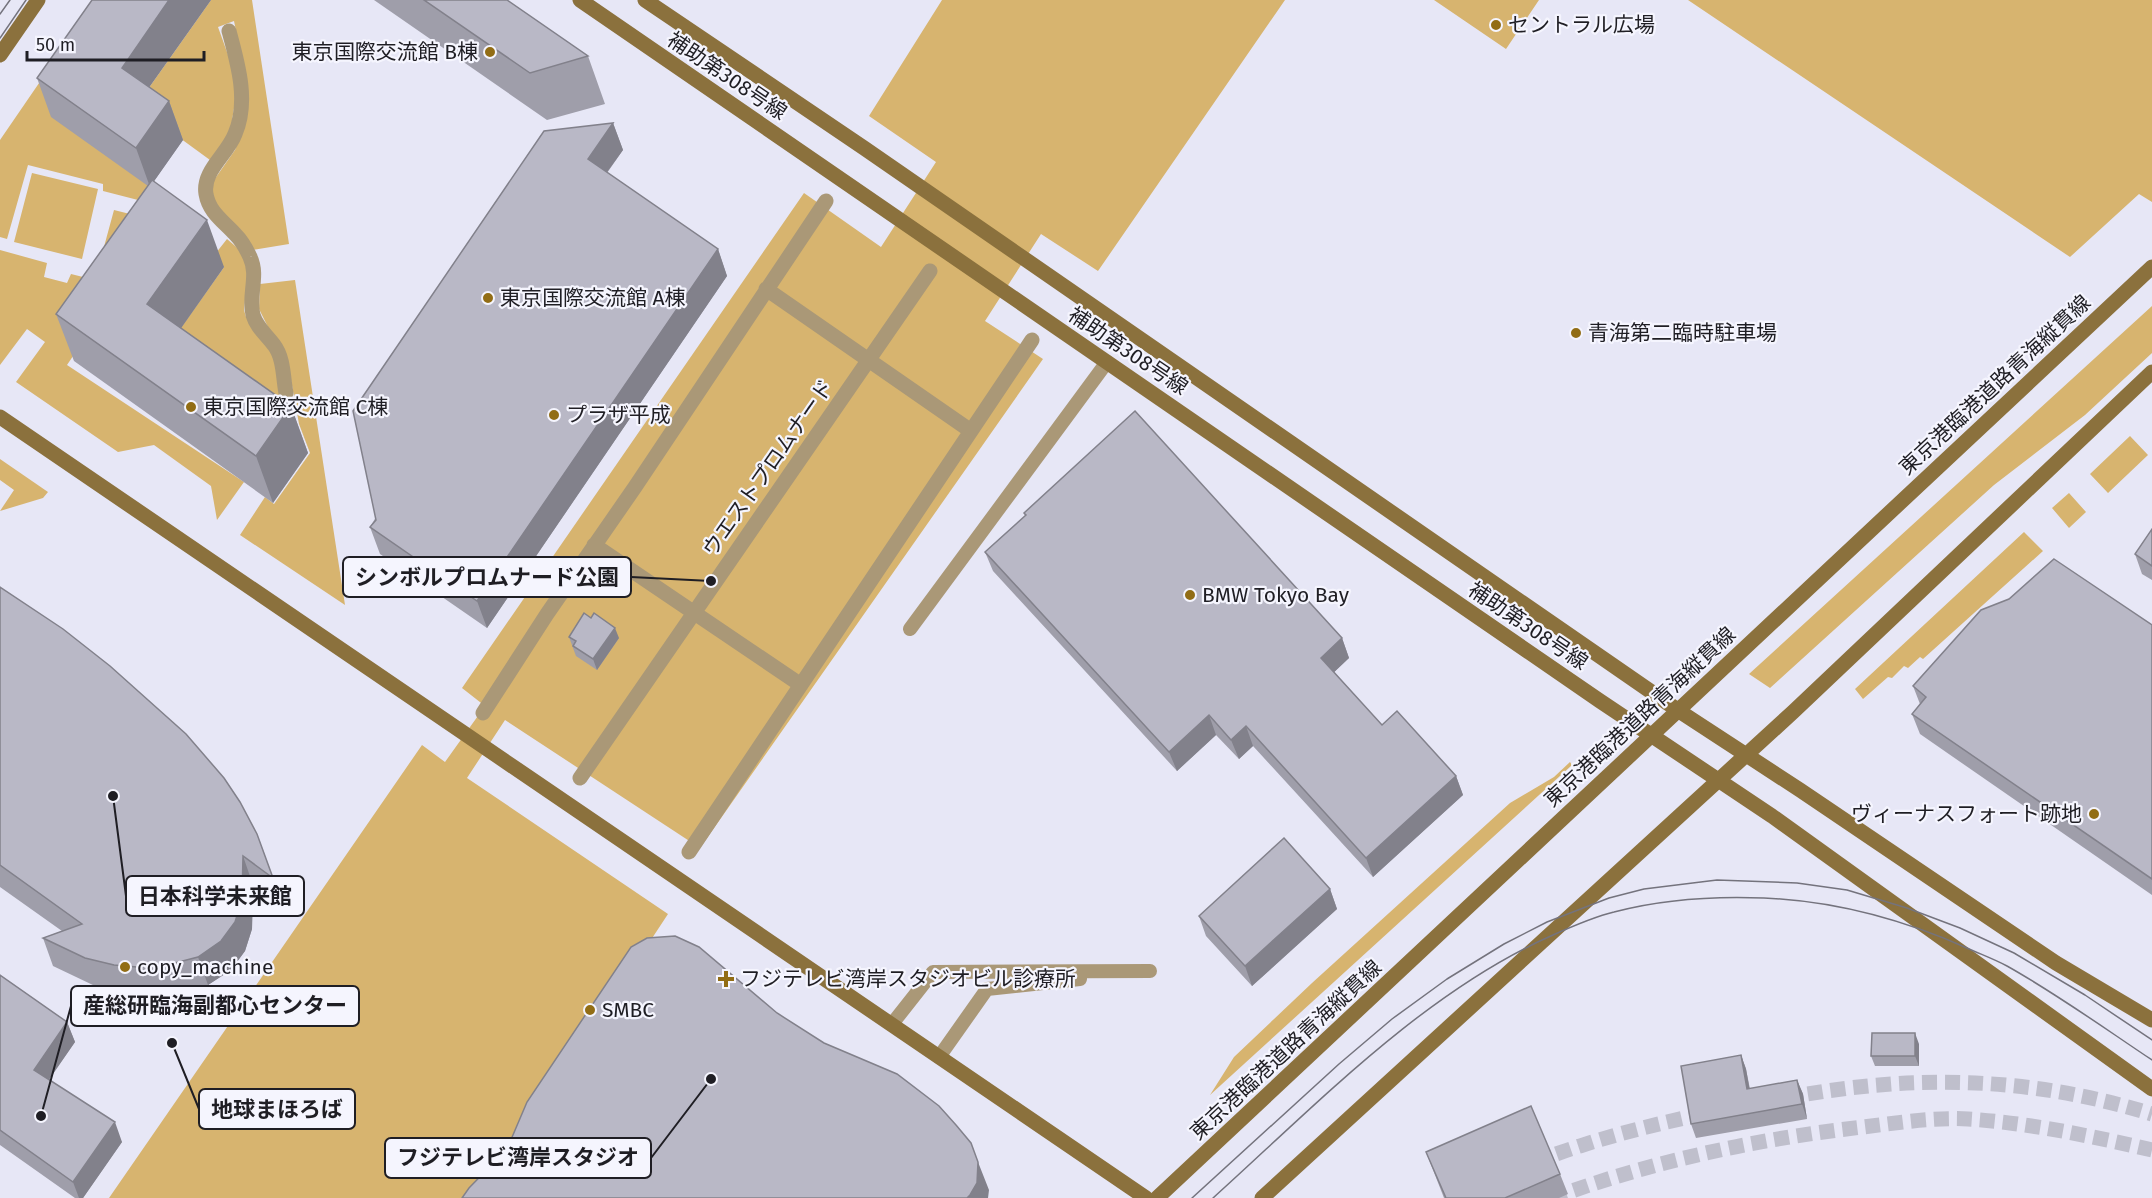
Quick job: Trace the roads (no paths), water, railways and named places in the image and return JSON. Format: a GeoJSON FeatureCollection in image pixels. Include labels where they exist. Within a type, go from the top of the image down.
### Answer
{"type":"FeatureCollection","features":[{"type":"Feature","properties":{"kind":"street"},"geometry":{"type":"LineString","coordinates":[[0,56],[38,0]]}},
{"type":"Feature","properties":{"kind":"street","name":"補助第308号線"},"geometry":{"type":"LineString","coordinates":[[580,0],[1772,816],[2152,1089]]}},
{"type":"Feature","properties":{"kind":"street","name":"補助第308号線"},"geometry":{"type":"LineString","coordinates":[[645,0],[864,148],[1679,711],[2056,963],[2152,1020]]}},
{"type":"Feature","properties":{"kind":"street"},"geometry":{"type":"LineString","coordinates":[[229,31],[240,84],[241,113],[235,135],[206,179],[206,198],[211,209],[243,244],[251,259],[255,281],[252,312],[260,330],[279,354],[286,393]]}},
{"type":"Feature","properties":{"kind":"street"},"geometry":{"type":"LineString","coordinates":[[483,713],[826,201]]}},
{"type":"Feature","properties":{"kind":"street","name":"東京港臨港道路青海縦貫線"},"geometry":{"type":"LineString","coordinates":[[1158,1198],[2152,267]]}},
{"type":"Feature","properties":{"kind":"street","name":"ウエストプロムナード"},"geometry":{"type":"LineString","coordinates":[[580,778],[930,271]]}},
{"type":"Feature","properties":{"kind":"street"},"geometry":{"type":"LineString","coordinates":[[766,289],[971,431]]}},
{"type":"Feature","properties":{"kind":"street"},"geometry":{"type":"LineString","coordinates":[[689,852],[1032,340]]}},
{"type":"Feature","properties":{"kind":"street"},"geometry":{"type":"LineString","coordinates":[[1262,1198],[1746,755],[2152,372]]}},
{"type":"Feature","properties":{"kind":"street"},"geometry":{"type":"LineString","coordinates":[[0,417],[1146,1198]]}},
{"type":"Feature","properties":{"kind":"street"},"geometry":{"type":"LineString","coordinates":[[594,545],[801,685]]}},
{"type":"Feature","properties":{"kind":"lane"},"geometry":{"type":"LineString","coordinates":[[910,629],[1107,362]]}},
{"type":"Feature","properties":{"kind":"lane"},"geometry":{"type":"LineString","coordinates":[[892,1024],[933,972],[1150,971],[987,989],[939,1057]]}},
{"type":"Feature","properties":{"kind":"tunnel"},"geometry":{"type":"LineString","coordinates":[[1785,1098],[1878,1085],[1924,1082],[1970,1083],[2060,1092],[2106,1101],[2152,1114]]}},
{"type":"Feature","properties":{"kind":"tunnel"},"geometry":{"type":"LineString","coordinates":[[1535,1162],[1621,1134],[1708,1113]]}},
{"type":"Feature","properties":{"kind":"tunnel"},"geometry":{"type":"LineString","coordinates":[[1552,1198],[1628,1173],[1706,1153],[1784,1138],[1902,1122],[1968,1119],[2014,1124],[2083,1135],[2152,1150]]}},
{"type":"Feature","properties":{"kind":"tram line"},"geometry":{"type":"LineString","coordinates":[[0,14],[10,0]]}},
{"type":"Feature","properties":{"kind":"tram line"},"geometry":{"type":"LineString","coordinates":[[0,38],[26,0]]}},
{"type":"Feature","properties":{"kind":"tram line"},"geometry":{"type":"LineString","coordinates":[[1192,1198],[1339,1064],[1392,1019],[1447,979],[1504,944],[1547,922],[1609,898],[1644,889],[1717,880],[1797,883],[1847,890],[1907,908],[1960,928],[2014,953],[2085,995],[2152,1040]]}},
{"type":"Feature","properties":{"kind":"tram line"},"geometry":{"type":"LineString","coordinates":[[1213,1198],[1374,1053],[1416,1018],[1460,987],[1506,959],[1568,928],[1606,914],[1670,901],[1707,898],[1790,900],[1842,907],[1918,928],[2007,966],[2152,1060]]}},
{"type":"Feature","properties":{"kind":"place","name":"セントラル広場"},"geometry":{"type":"Point","coordinates":[1496,25]}},
{"type":"Feature","properties":{"kind":"place","name":"東京国際交流館 B棟"},"geometry":{"type":"Point","coordinates":[490,52]}},
{"type":"Feature","properties":{"kind":"place","name":"東京国際交流館 A棟"},"geometry":{"type":"Point","coordinates":[488,298]}},
{"type":"Feature","properties":{"kind":"place","name":"青海第二臨時駐車場"},"geometry":{"type":"Point","coordinates":[1576,333]}},
{"type":"Feature","properties":{"kind":"place","name":"東京国際交流館 C棟"},"geometry":{"type":"Point","coordinates":[191,407]}},
{"type":"Feature","properties":{"kind":"place","name":"プラザ平成"},"geometry":{"type":"Point","coordinates":[554,415]}},
{"type":"Feature","properties":{"kind":"place","name":"シンボルプロムナード公園"},"geometry":{"type":"Point","coordinates":[711,581]}},
{"type":"Feature","properties":{"kind":"place","name":"BMW Tokyo Bay"},"geometry":{"type":"Point","coordinates":[1190,595]}},
{"type":"Feature","properties":{"kind":"place","name":"日本科学未来館"},"geometry":{"type":"Point","coordinates":[113,796]}},
{"type":"Feature","properties":{"kind":"place","name":"ヴィーナスフォート跡地"},"geometry":{"type":"Point","coordinates":[2094,814]}},
{"type":"Feature","properties":{"kind":"place","name":"copy_machine"},"geometry":{"type":"Point","coordinates":[125,967]}},
{"type":"Feature","properties":{"kind":"place","name":"フジテレビ湾岸スタジオビル診療所"},"geometry":{"type":"Point","coordinates":[726,979]}},
{"type":"Feature","properties":{"kind":"place","name":"SMBC"},"geometry":{"type":"Point","coordinates":[590,1010]}},
{"type":"Feature","properties":{"kind":"place","name":"地球まほろば"},"geometry":{"type":"Point","coordinates":[172,1043]}},
{"type":"Feature","properties":{"kind":"place","name":"フジテレビ湾岸スタジオ"},"geometry":{"type":"Point","coordinates":[711,1079]}},
{"type":"Feature","properties":{"kind":"place","name":"産総研臨海副都心センター"},"geometry":{"type":"Point","coordinates":[41,1116]}}]}
